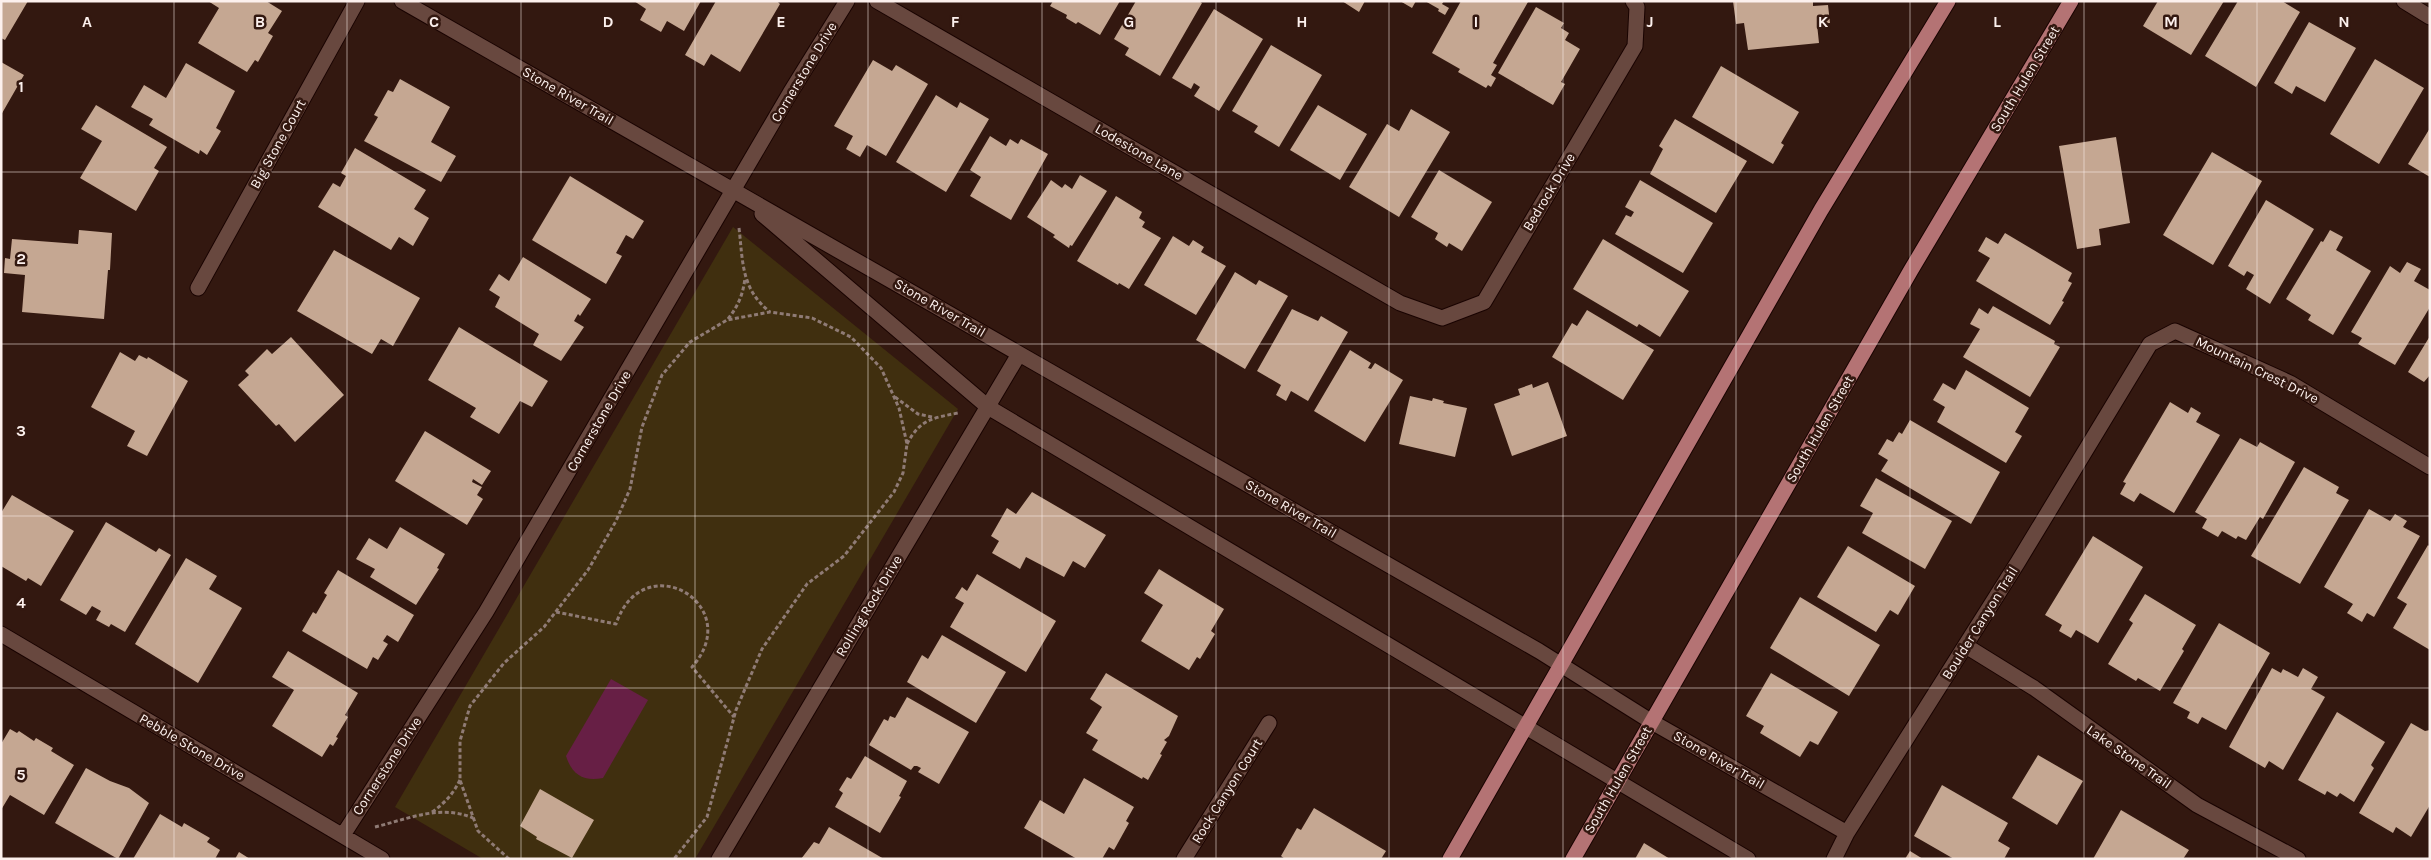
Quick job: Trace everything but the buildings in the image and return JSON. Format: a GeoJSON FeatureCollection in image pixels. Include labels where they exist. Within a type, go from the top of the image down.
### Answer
{"type":"FeatureCollection","features":[{"type":"Feature","properties":{"kind":"main road"},"geometry":{"type":"LineString","coordinates":[[1450,859],[1821,210],[1948,1]]}},
{"type":"Feature","properties":{"kind":"main road","name":"South Hulen Street"},"geometry":{"type":"LineString","coordinates":[[1573,859],[1911,270],[2071,1]]}},
{"type":"Feature","properties":{"kind":"street","name":"Big Stone Court"},"geometry":{"type":"LineString","coordinates":[[198,288],[357,1]]}},
{"type":"Feature","properties":{"kind":"street","name":"Stone River Trail"},"geometry":{"type":"LineString","coordinates":[[402,1],[1562,664],[1652,722],[1847,832]]}},
{"type":"Feature","properties":{"kind":"street","name":"Cornerstone Drive"},"geometry":{"type":"LineString","coordinates":[[343,836],[486,612],[790,93],[847,1]]}},
{"type":"Feature","properties":{"kind":"street","name":"Lodestone Lane"},"geometry":{"type":"LineString","coordinates":[[877,1],[1400,303]]}},
{"type":"Feature","properties":{"kind":"street","name":"Bedrock Drive"},"geometry":{"type":"LineString","coordinates":[[1400,303],[1442,318],[1484,302],[1635,46],[1637,7],[1634,1]]}},
{"type":"Feature","properties":{"kind":"street"},"geometry":{"type":"LineString","coordinates":[[2404,1],[2430,17]]}},
{"type":"Feature","properties":{"kind":"street","name":"Stone River Trail"},"geometry":{"type":"LineString","coordinates":[[734,190],[988,407],[1748,859]]}},
{"type":"Feature","properties":{"kind":"street","name":"Mountain Crest Drive"},"geometry":{"type":"LineString","coordinates":[[2123,385],[2150,344],[2175,331],[2290,383],[2430,467]]}},
{"type":"Feature","properties":{"kind":"street","name":"Rolling Rock Drive"},"geometry":{"type":"LineString","coordinates":[[719,859],[1020,354]]}},
{"type":"Feature","properties":{"kind":"street","name":"Boulder Canyon Trail"},"geometry":{"type":"LineString","coordinates":[[1834,859],[1847,832],[1966,646],[2123,385]]}},
{"type":"Feature","properties":{"kind":"street","name":"Pebble Stone Drive"},"geometry":{"type":"LineString","coordinates":[[1,634],[382,859]]}},
{"type":"Feature","properties":{"kind":"street","name":"Lake Stone Trail"},"geometry":{"type":"LineString","coordinates":[[1966,646],[2034,688],[2197,805],[2271,852],[2298,859]]}},
{"type":"Feature","properties":{"kind":"street","name":"Rock Canyon Court"},"geometry":{"type":"LineString","coordinates":[[1184,859],[1269,723]]}},
{"type":"Feature","properties":{"kind":"path"},"geometry":{"type":"LineString","coordinates":[[734,190],[745,274],[749,289],[758,302],[770,312]]}},
{"type":"Feature","properties":{"kind":"path"},"geometry":{"type":"LineString","coordinates":[[509,859],[478,831],[460,780],[460,741],[470,706],[504,663],[544,627],[588,570],[616,521],[630,489],[642,427],[662,375],[690,342],[727,320],[738,307],[744,291],[745,274]]}},
{"type":"Feature","properties":{"kind":"path"},"geometry":{"type":"LineString","coordinates":[[674,859],[707,817],[734,717],[762,649],[807,584],[844,556],[894,492],[903,473],[907,444],[899,408],[881,368],[851,338],[812,318],[770,312],[727,320]]}},
{"type":"Feature","properties":{"kind":"path"},"geometry":{"type":"LineString","coordinates":[[894,395],[905,406],[918,414],[933,418],[922,424],[913,433],[907,444]]}},
{"type":"Feature","properties":{"kind":"path"},"geometry":{"type":"LineString","coordinates":[[556,612],[616,624],[621,610],[630,598],[642,590],[656,585],[671,586],[685,591],[696,600],[705,613],[708,627],[708,642],[702,656],[692,667],[734,717]]}},
{"type":"Feature","properties":{"kind":"path"},"geometry":{"type":"LineString","coordinates":[[429,814],[453,794],[460,780]]}},
{"type":"Feature","properties":{"kind":"path"},"geometry":{"type":"LineString","coordinates":[[343,836],[444,810],[459,812],[473,818]]}},
{"type":"Feature","properties":{"kind":"shaded area"},"geometry":{"type":"Polygon","coordinates":[[[733,227],[958,409],[695,859],[483,859],[395,807],[733,227]]]}},
{"type":"Feature","properties":{"kind":"shaded area"},"geometry":{"type":"Polygon","coordinates":[[[611,679],[648,700],[603,778],[585,778],[575,772],[566,756],[611,679]]]}}]}
